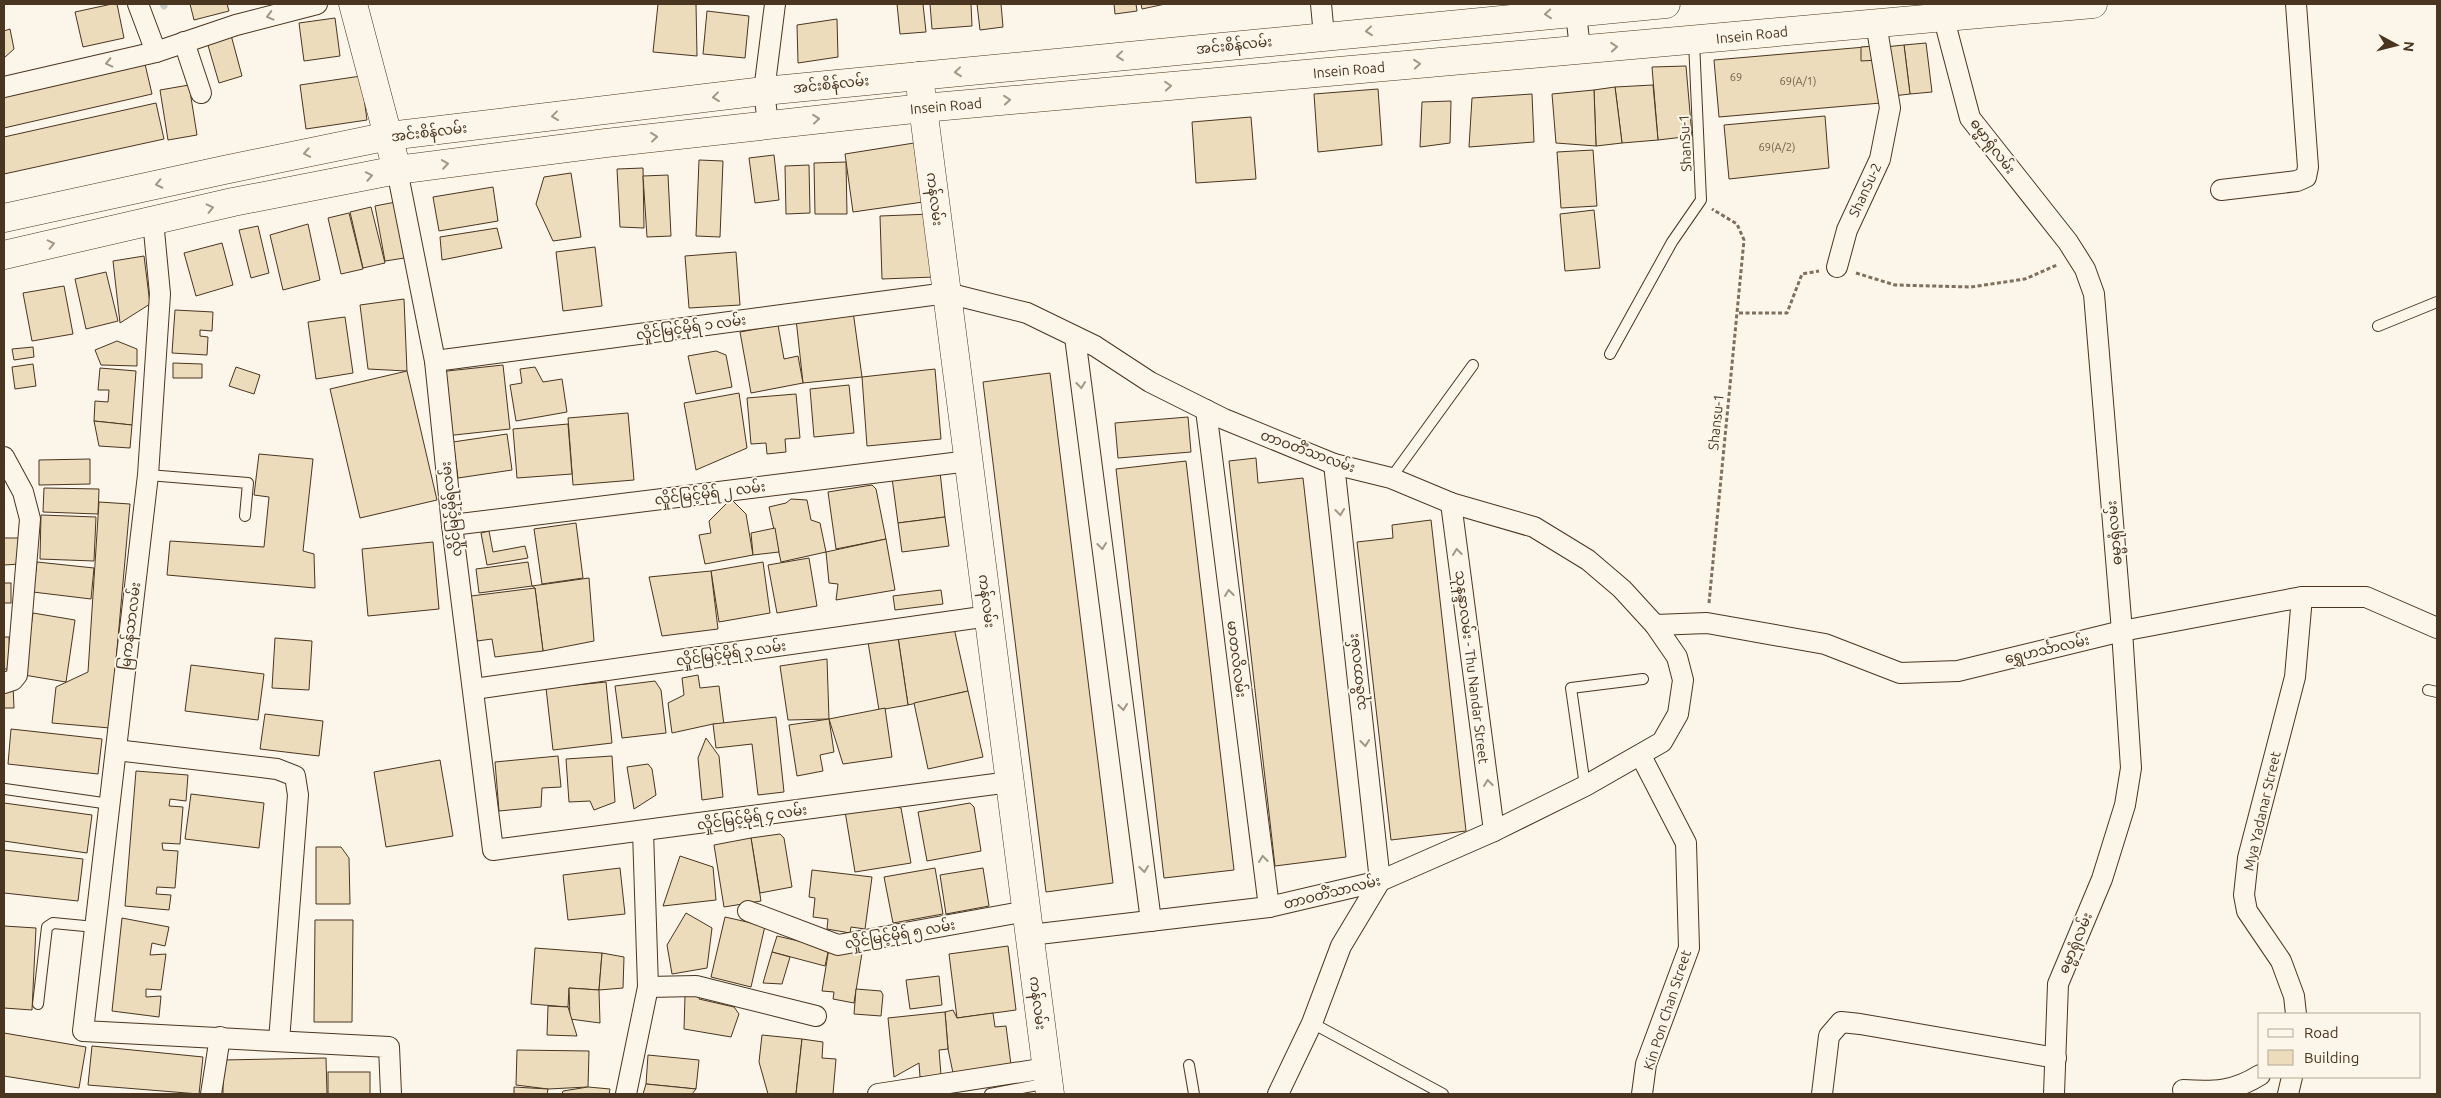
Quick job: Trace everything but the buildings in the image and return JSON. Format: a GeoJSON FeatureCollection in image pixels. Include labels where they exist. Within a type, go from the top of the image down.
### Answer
{"type":"FeatureCollection","features":[{"type":"Feature","properties":{"kind":"main road"},"geometry":{"type":"LineString","coordinates":[[4,255],[153,220],[397,170],[354,4]]}},
{"type":"Feature","properties":{"kind":"main road","name":"အင်းစိန်လမ်း"},"geometry":{"type":"LineString","coordinates":[[4,218],[389,136],[764,91],[1324,36],[1576,8],[1666,4]]}},
{"type":"Feature","properties":{"kind":"main road","name":"Insein Road"},"geometry":{"type":"LineString","coordinates":[[397,170],[606,142],[923,108],[1694,40],[1876,22],[1941,10],[2093,4]]}},
{"type":"Feature","properties":{"kind":"main road","name":"ကန်လမ်း"},"geometry":{"type":"LineString","coordinates":[[919,76],[1049,1082]]}},
{"type":"Feature","properties":{"kind":"street"},"geometry":{"type":"LineString","coordinates":[[138,4],[156,52]]}},
{"type":"Feature","properties":{"kind":"street"},"geometry":{"type":"LineString","coordinates":[[4,87],[156,52],[236,25],[317,4]]}},
{"type":"Feature","properties":{"kind":"street"},"geometry":{"type":"LineString","coordinates":[[768,124],[764,91],[775,4]]}},
{"type":"Feature","properties":{"kind":"street"},"geometry":{"type":"LineString","coordinates":[[1321,4],[1324,36]]}},
{"type":"Feature","properties":{"kind":"street"},"geometry":{"type":"LineString","coordinates":[[2221,190],[2297,181],[2306,177],[2308,167],[2296,4]]}},
{"type":"Feature","properties":{"kind":"street"},"geometry":{"type":"LineString","coordinates":[[1576,8],[1580,49]]}},
{"type":"Feature","properties":{"kind":"street","name":"ဓမ္မာရုံလမ်း"},"geometry":{"type":"LineString","coordinates":[[1941,10],[1970,118],[2077,257],[2085,269],[2094,294],[2122,632],[2131,768],[2125,805],[2102,878],[2058,984],[2054,1094]]}},
{"type":"Feature","properties":{"kind":"street","name":"ShanSu-2"},"geometry":{"type":"LineString","coordinates":[[1837,267],[1847,230],[1880,159],[1890,108],[1876,22]]}},
{"type":"Feature","properties":{"kind":"street"},"geometry":{"type":"LineString","coordinates":[[184,42],[201,93]]}},
{"type":"Feature","properties":{"kind":"street","name":"လှိုင်မြင့်မိုရ်လမ်း"},"geometry":{"type":"LineString","coordinates":[[397,170],[435,361],[452,525],[493,850]]}},
{"type":"Feature","properties":{"kind":"street","name":"မြကန်သာလမ်း"},"geometry":{"type":"LineString","coordinates":[[153,220],[160,294],[148,475],[83,1030],[220,1038]]}},
{"type":"Feature","properties":{"kind":"street","name":"တာဝတိံသာလမ်း"},"geometry":{"type":"LineString","coordinates":[[947,293],[1027,313],[1095,346],[1150,382],[1206,410],[1334,464],[1391,478],[1451,503],[1534,527],[1588,560],[1622,589],[1655,625],[1677,657],[1683,680],[1678,714],[1662,742],[1641,756],[1494,831],[1380,881],[1269,907],[1150,921],[1028,923]]}},
{"type":"Feature","properties":{"kind":"street","name":"လှိုင်မြင့်မိုရ် ၁ လမ်း"},"geometry":{"type":"LineString","coordinates":[[435,361],[947,293]]}},
{"type":"Feature","properties":{"kind":"street"},"geometry":{"type":"LineString","coordinates":[[1075,337],[1150,921]]}},
{"type":"Feature","properties":{"kind":"street","name":"မာတလိလမ်း"},"geometry":{"type":"LineString","coordinates":[[1206,410],[1269,907]]}},
{"type":"Feature","properties":{"kind":"street"},"geometry":{"type":"LineString","coordinates":[[4,457],[23,492],[30,519],[18,675],[13,680],[4,683]]}},
{"type":"Feature","properties":{"kind":"street","name":"လှိုင်မြင့်မိုရ် ၂ လမ်း"},"geometry":{"type":"LineString","coordinates":[[452,525],[969,461]]}},
{"type":"Feature","properties":{"kind":"street","name":"သုဇိတာလမ်း"},"geometry":{"type":"LineString","coordinates":[[1334,464],[1380,881]]}},
{"type":"Feature","properties":{"kind":"street","name":"သုနန္ဒာလမ်း - Thu Nandar Street"},"geometry":{"type":"LineString","coordinates":[[1451,503],[1494,831]]}},
{"type":"Feature","properties":{"kind":"street","name":"ရွှေဟင်္သာလမ်း"},"geometry":{"type":"LineString","coordinates":[[1655,625],[1707,623],[1825,644],[1900,673],[1958,671],[2122,632],[2302,597],[2366,597],[2437,628]]}},
{"type":"Feature","properties":{"kind":"street","name":"Mya Yadanar Street"},"geometry":{"type":"LineString","coordinates":[[2296,1013],[2294,996],[2281,961],[2247,912],[2244,895],[2248,858],[2295,677],[2302,597]]}},
{"type":"Feature","properties":{"kind":"street","name":"လှိုင်မြင့်မိုရ် ၃ လမ်း"},"geometry":{"type":"LineString","coordinates":[[474,689],[989,616]]}},
{"type":"Feature","properties":{"kind":"street"},"geometry":{"type":"LineString","coordinates":[[116,750],[277,769],[295,776],[298,796],[279,1041]]}},
{"type":"Feature","properties":{"kind":"street","name":"Kin Pon Chan Street"},"geometry":{"type":"LineString","coordinates":[[1641,756],[1686,843],[1689,948],[1646,1064],[1642,1094]]}},
{"type":"Feature","properties":{"kind":"street","name":"လှိုင်မြင့်မိုရ် ၄ လမ်း"},"geometry":{"type":"LineString","coordinates":[[493,850],[1010,782]]}},
{"type":"Feature","properties":{"kind":"street"},"geometry":{"type":"LineString","coordinates":[[626,1094],[648,987],[643,831]]}},
{"type":"Feature","properties":{"kind":"street"},"geometry":{"type":"LineString","coordinates":[[1278,1094],[1312,1022],[1341,946],[1380,881]]}},
{"type":"Feature","properties":{"kind":"street","name":"လှိုင်မြင့်မိုရ် ၅ လမ်း"},"geometry":{"type":"LineString","coordinates":[[748,911],[838,945],[1028,923]]}},
{"type":"Feature","properties":{"kind":"street"},"geometry":{"type":"LineString","coordinates":[[648,987],[696,986],[816,1016]]}},
{"type":"Feature","properties":{"kind":"street"},"geometry":{"type":"LineString","coordinates":[[1822,1094],[1830,1036],[1841,1022],[2056,1058]]}},
{"type":"Feature","properties":{"kind":"street"},"geometry":{"type":"LineString","coordinates":[[211,1094],[220,1038],[389,1047],[391,1094]]}},
{"type":"Feature","properties":{"kind":"street"},"geometry":{"type":"LineString","coordinates":[[2183,1090],[2212,1091],[2242,1086],[2258,1076]]}},
{"type":"Feature","properties":{"kind":"street"},"geometry":{"type":"LineString","coordinates":[[2288,1094],[2292,1078]]}},
{"type":"Feature","properties":{"kind":"street"},"geometry":{"type":"LineString","coordinates":[[878,1094],[1049,1082]]}},
{"type":"Feature","properties":{"kind":"lane","name":"ShanSu-1"},"geometry":{"type":"LineString","coordinates":[[1694,40],[1701,200]]}},
{"type":"Feature","properties":{"kind":"lane"},"geometry":{"type":"LineString","coordinates":[[1610,354],[1672,242],[1701,200]]}},
{"type":"Feature","properties":{"kind":"lane"},"geometry":{"type":"LineString","coordinates":[[2378,326],[2437,302]]}},
{"type":"Feature","properties":{"kind":"lane"},"geometry":{"type":"LineString","coordinates":[[1391,478],[1473,365]]}},
{"type":"Feature","properties":{"kind":"lane"},"geometry":{"type":"LineString","coordinates":[[148,475],[248,483],[245,516]]}},
{"type":"Feature","properties":{"kind":"lane"},"geometry":{"type":"LineString","coordinates":[[1585,786],[1571,688],[1643,679]]}},
{"type":"Feature","properties":{"kind":"lane"},"geometry":{"type":"LineString","coordinates":[[5,789],[110,804]]}},
{"type":"Feature","properties":{"kind":"lane"},"geometry":{"type":"LineString","coordinates":[[38,1004],[47,927],[53,923],[95,927]]}},
{"type":"Feature","properties":{"kind":"lane"},"geometry":{"type":"LineString","coordinates":[[1312,1022],[1443,1094]]}},
{"type":"Feature","properties":{"kind":"lane"},"geometry":{"type":"LineString","coordinates":[[1189,1065],[1194,1094]]}},
{"type":"Feature","properties":{"kind":"lane"},"geometry":{"type":"LineString","coordinates":[[990,1094],[1049,1082]]}},
{"type":"Feature","properties":{"kind":"path","name":"Shansu-1"},"geometry":{"type":"LineString","coordinates":[[1701,200],[1738,224],[1744,240],[1739,313],[1707,623]]}},
{"type":"Feature","properties":{"kind":"path"},"geometry":{"type":"LineString","coordinates":[[1739,313],[1787,313],[1802,274],[1837,267],[1895,285],[1971,287],[2025,279],[2077,257]]}}]}
